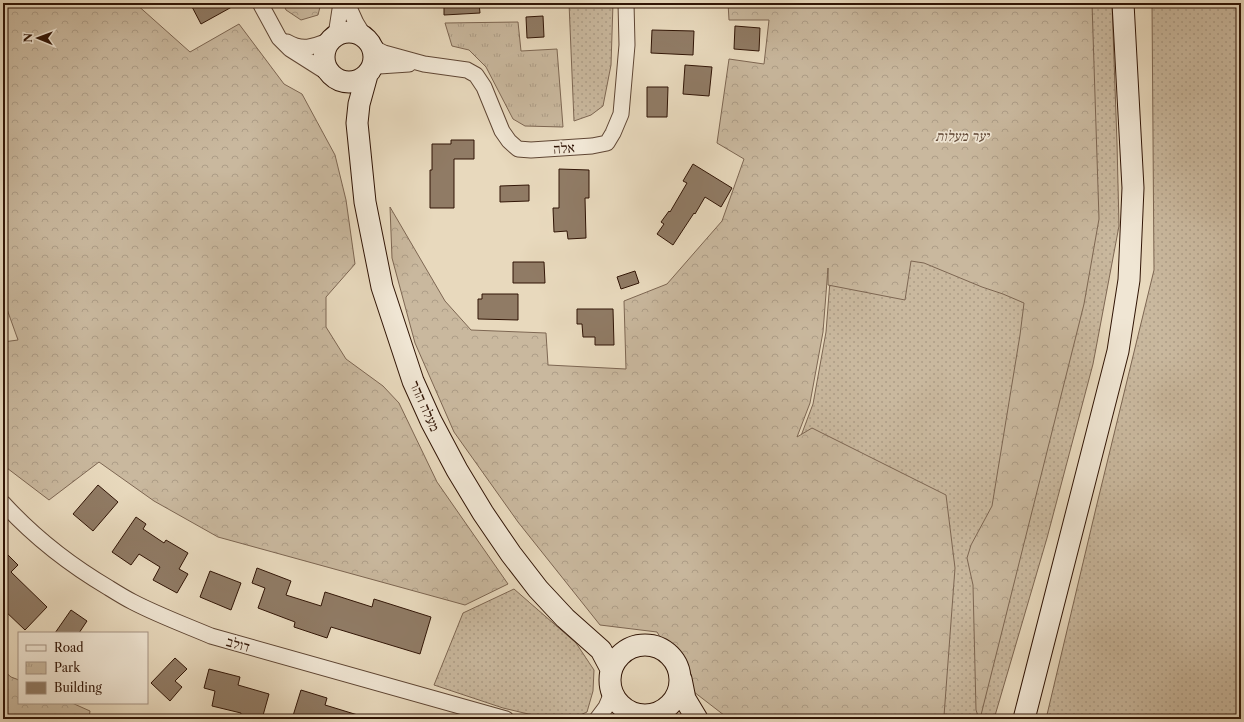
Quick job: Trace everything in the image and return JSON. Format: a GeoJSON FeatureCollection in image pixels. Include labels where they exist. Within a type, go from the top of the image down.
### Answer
{"type":"FeatureCollection","features":[{"type":"Feature","properties":{"kind":"street"},"geometry":{"type":"LineString","coordinates":[[260,3],[279,38],[290,49],[335,78],[348,82],[359,80],[369,72],[374,60],[374,51],[356,23],[347,3]]}},
{"type":"Feature","properties":{"kind":"street"},"geometry":{"type":"LineString","coordinates":[[335,78],[326,67],[323,59],[324,50],[332,38],[341,3]]}},
{"type":"Feature","properties":{"kind":"street","name":"אלה"},"geometry":{"type":"LineString","coordinates":[[367,39],[378,50],[384,53],[424,64],[467,70],[476,75],[484,87],[502,131],[509,141],[518,149],[531,150],[584,147],[607,143],[621,114],[627,45],[626,3]]}},
{"type":"Feature","properties":{"kind":"street"},"geometry":{"type":"LineString","coordinates":[[1024,719],[1118,351],[1129,280],[1133,188],[1123,3]]}},
{"type":"Feature","properties":{"kind":"street"},"geometry":{"type":"LineString","coordinates":[[279,38],[298,48],[313,47],[344,31],[353,31],[367,39]]}},
{"type":"Feature","properties":{"kind":"street","name":"אלה"},"geometry":{"type":"LineString","coordinates":[[369,72],[383,66],[424,64]]}},
{"type":"Feature","properties":{"kind":"street","name":"מעלה ההר"},"geometry":{"type":"LineString","coordinates":[[369,72],[359,104],[357,123],[365,202],[382,287],[413,381],[431,421],[457,470],[483,513],[511,554],[538,589],[565,618],[601,650],[611,669]]}},
{"type":"Feature","properties":{"kind":"street","name":"מעלה ההר"},"geometry":{"type":"LineString","coordinates":[[335,78],[346,94],[352,111],[358,141]]}},
{"type":"Feature","properties":{"kind":"street","name":"דולב"},"geometry":{"type":"LineString","coordinates":[[3,503],[18,520],[53,551],[91,578],[132,602],[175,621],[211,636],[506,719]]}},
{"type":"Feature","properties":{"kind":"street"},"geometry":{"type":"LineString","coordinates":[[580,631],[618,643],[636,646],[648,645],[660,648],[672,657],[678,668],[685,699],[697,719]]}},
{"type":"Feature","properties":{"kind":"street"},"geometry":{"type":"LineString","coordinates":[[636,646],[628,649],[617,659],[611,669],[610,682],[612,693],[618,704],[631,713],[648,717],[662,712],[671,704],[679,691],[680,679]]}},
{"type":"Feature","properties":{"kind":"street"},"geometry":{"type":"LineString","coordinates":[[597,719],[606,707],[612,693]]}},
{"type":"Feature","properties":{"kind":"green space"},"geometry":{"type":"Polygon","coordinates":[[[3,3],[135,3],[190,52],[239,24],[284,84],[302,94],[335,155],[346,200],[355,264],[326,297],[326,327],[346,359],[383,386],[399,403],[437,482],[508,584],[465,605],[218,537],[154,501],[99,462],[49,500],[3,465],[3,342],[18,340],[3,298],[3,3]]]}},
{"type":"Feature","properties":{"kind":"green space"},"geometry":{"type":"Polygon","coordinates":[[[283,3],[321,3],[318,15],[301,20],[286,10],[283,3]]]}},
{"type":"Feature","properties":{"kind":"green space"},"geometry":{"type":"Polygon","coordinates":[[[569,3],[613,3],[611,65],[603,106],[591,115],[574,121],[569,3]]]}},
{"type":"Feature","properties":{"kind":"green space","name":"יער מעלות"},"geometry":{"type":"Polygon","coordinates":[[[728,3],[852,3],[906,7],[908,3],[1092,3],[1099,219],[1084,304],[980,719],[976,710],[973,585],[967,558],[971,545],[992,506],[1024,303],[924,263],[911,261],[905,300],[828,285],[828,268],[823,332],[810,403],[797,437],[812,428],[946,495],[955,568],[944,716],[939,719],[729,719],[694,692],[657,632],[600,625],[518,522],[454,432],[415,343],[392,258],[390,207],[445,301],[471,330],[546,333],[548,365],[626,369],[624,301],[667,284],[722,221],[744,159],[717,143],[729,59],[764,64],[769,20],[729,20],[728,3]]]}},
{"type":"Feature","properties":{"kind":"green space","name":"יער מעלות"},"geometry":{"type":"Polygon","coordinates":[[[842,3],[1112,3],[1119,226],[1093,364],[1047,538],[994,719],[806,719],[790,465],[813,404],[826,332],[843,115],[842,3]]]}},
{"type":"Feature","properties":{"kind":"green space"},"geometry":{"type":"Polygon","coordinates":[[[1152,3],[1241,3],[1241,719],[1046,719],[1154,270],[1152,3]]]}},
{"type":"Feature","properties":{"kind":"green space"},"geometry":{"type":"Polygon","coordinates":[[[518,22],[521,51],[557,49],[563,127],[525,126],[513,119],[486,67],[469,50],[452,46],[445,23],[518,22]]]}},
{"type":"Feature","properties":{"kind":"green space"},"geometry":{"type":"Polygon","coordinates":[[[514,589],[576,643],[594,670],[593,691],[587,712],[571,719],[545,718],[503,708],[434,685],[463,613],[514,589]]]}},
{"type":"Feature","properties":{"kind":"green space"},"geometry":{"type":"Polygon","coordinates":[[[3,670],[11,677],[18,680],[18,704],[74,704],[90,711],[89,719],[3,719],[3,670]]]}},
{"type":"Feature","properties":{"kind":"building"},"geometry":{"type":"Polygon","coordinates":[[[190,3],[239,3],[201,24],[190,3]]]}},
{"type":"Feature","properties":{"kind":"building"},"geometry":{"type":"Polygon","coordinates":[[[444,3],[479,3],[480,13],[444,15],[444,3]]]}},
{"type":"Feature","properties":{"kind":"building"},"geometry":{"type":"Polygon","coordinates":[[[543,16],[544,37],[527,38],[526,17],[543,16]]]}},
{"type":"Feature","properties":{"kind":"building"},"geometry":{"type":"Polygon","coordinates":[[[735,26],[760,28],[759,51],[734,49],[735,26]]]}},
{"type":"Feature","properties":{"kind":"building"},"geometry":{"type":"Polygon","coordinates":[[[652,30],[694,31],[693,55],[651,53],[652,30]]]}},
{"type":"Feature","properties":{"kind":"building"},"geometry":{"type":"Polygon","coordinates":[[[685,65],[712,67],[709,96],[683,94],[685,65]]]}},
{"type":"Feature","properties":{"kind":"building"},"geometry":{"type":"Polygon","coordinates":[[[647,87],[668,87],[667,117],[647,117],[647,87]]]}},
{"type":"Feature","properties":{"kind":"building"},"geometry":{"type":"Polygon","coordinates":[[[451,140],[474,140],[474,159],[454,159],[454,208],[430,208],[432,144],[451,144],[451,140]]]}},
{"type":"Feature","properties":{"kind":"building"},"geometry":{"type":"Polygon","coordinates":[[[693,164],[732,188],[721,207],[705,197],[673,245],[657,234],[664,224],[661,222],[669,211],[670,212],[687,183],[683,181],[693,164]]]}},
{"type":"Feature","properties":{"kind":"building"},"geometry":{"type":"Polygon","coordinates":[[[559,169],[589,170],[589,198],[585,198],[586,238],[568,239],[567,231],[554,232],[553,208],[559,208],[559,169]]]}},
{"type":"Feature","properties":{"kind":"building"},"geometry":{"type":"Polygon","coordinates":[[[529,185],[529,201],[500,202],[500,186],[529,185]]]}},
{"type":"Feature","properties":{"kind":"building"},"geometry":{"type":"Polygon","coordinates":[[[513,262],[544,262],[545,283],[513,283],[513,262]]]}},
{"type":"Feature","properties":{"kind":"building"},"geometry":{"type":"Polygon","coordinates":[[[635,271],[639,283],[621,289],[617,277],[635,271]]]}},
{"type":"Feature","properties":{"kind":"building"},"geometry":{"type":"Polygon","coordinates":[[[482,294],[518,294],[518,320],[478,319],[478,299],[482,299],[482,294]]]}},
{"type":"Feature","properties":{"kind":"building"},"geometry":{"type":"Polygon","coordinates":[[[577,309],[613,309],[614,345],[595,345],[595,337],[583,337],[582,324],[577,324],[577,309]]]}},
{"type":"Feature","properties":{"kind":"building"},"geometry":{"type":"Polygon","coordinates":[[[98,485],[118,502],[93,531],[73,514],[98,485]]]}},
{"type":"Feature","properties":{"kind":"building"},"geometry":{"type":"Polygon","coordinates":[[[136,517],[146,524],[143,529],[164,543],[166,540],[188,553],[179,569],[188,574],[177,593],[153,580],[160,567],[139,554],[131,565],[112,552],[136,517]]]}},
{"type":"Feature","properties":{"kind":"building"},"geometry":{"type":"Polygon","coordinates":[[[3,550],[18,565],[11,572],[47,607],[25,630],[3,609],[3,550]]]}},
{"type":"Feature","properties":{"kind":"building"},"geometry":{"type":"Polygon","coordinates":[[[257,568],[291,581],[286,595],[321,606],[325,592],[372,607],[374,599],[431,617],[420,654],[331,627],[327,638],[294,627],[295,622],[258,608],[265,588],[252,583],[257,568]]]}},
{"type":"Feature","properties":{"kind":"building"},"geometry":{"type":"Polygon","coordinates":[[[210,571],[241,583],[231,610],[200,597],[210,571]]]}},
{"type":"Feature","properties":{"kind":"building"},"geometry":{"type":"Polygon","coordinates":[[[71,610],[87,621],[80,632],[56,632],[71,610]]]}},
{"type":"Feature","properties":{"kind":"building"},"geometry":{"type":"Polygon","coordinates":[[[175,658],[187,669],[175,681],[182,687],[170,701],[151,683],[175,658]]]}},
{"type":"Feature","properties":{"kind":"building"},"geometry":{"type":"Polygon","coordinates":[[[209,669],[240,677],[238,685],[269,694],[262,719],[240,719],[241,713],[212,706],[215,691],[204,688],[209,669]]]}},
{"type":"Feature","properties":{"kind":"building"},"geometry":{"type":"Polygon","coordinates":[[[301,690],[327,698],[325,705],[361,716],[360,719],[292,719],[301,690]]]}}]}
